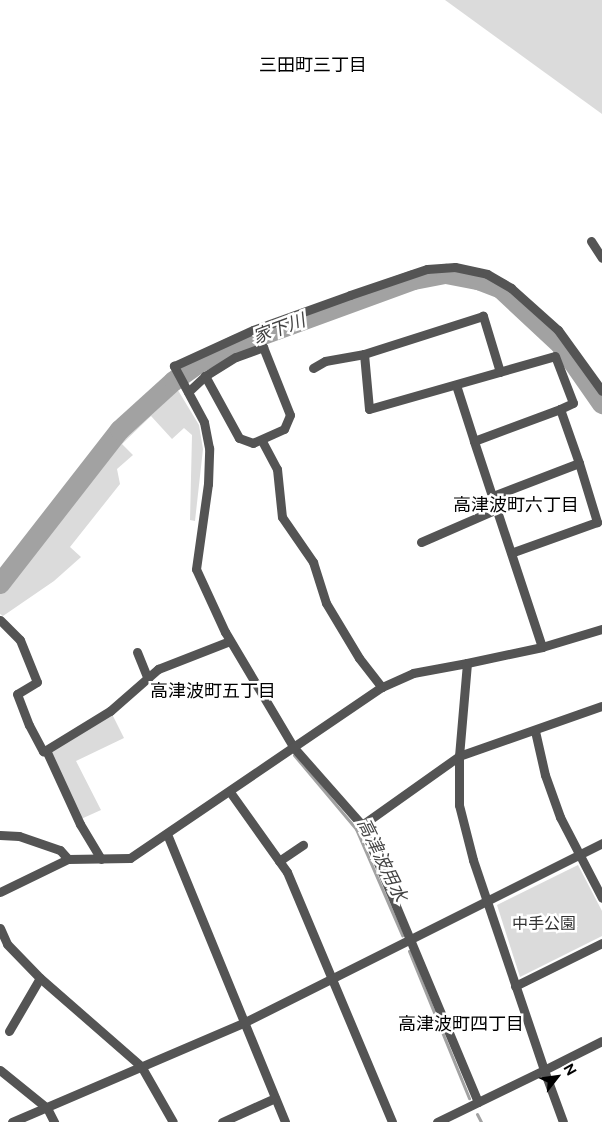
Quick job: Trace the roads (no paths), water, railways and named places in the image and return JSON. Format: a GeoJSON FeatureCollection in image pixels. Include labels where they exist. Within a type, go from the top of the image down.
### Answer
{"type":"FeatureCollection","features":[{"type":"Feature","properties":{"kind":"street"},"geometry":{"type":"LineString","coordinates":[[590,241],[602,258]]}},
{"type":"Feature","properties":{"kind":"street"},"geometry":{"type":"LineString","coordinates":[[478,1102],[362,825],[294,748],[230,641],[196,569],[208,484],[209,448],[204,422],[174,367],[253,330],[350,295],[426,268],[455,267],[487,274],[511,288],[558,330],[602,391]]}},
{"type":"Feature","properties":{"kind":"street"},"geometry":{"type":"LineString","coordinates":[[314,368],[325,361],[364,354],[483,316],[500,372]]}},
{"type":"Feature","properties":{"kind":"street"},"geometry":{"type":"LineString","coordinates":[[188,392],[205,376],[236,357],[263,347],[290,415],[284,429],[262,441],[253,443],[239,438],[205,376]]}},
{"type":"Feature","properties":{"kind":"street"},"geometry":{"type":"LineString","coordinates":[[364,354],[369,409],[555,356],[573,402],[560,409],[474,440]]}},
{"type":"Feature","properties":{"kind":"street"},"geometry":{"type":"LineString","coordinates":[[456,385],[542,647]]}},
{"type":"Feature","properties":{"kind":"street"},"geometry":{"type":"LineString","coordinates":[[511,553],[597,522],[560,409]]}},
{"type":"Feature","properties":{"kind":"street"},"geometry":{"type":"LineString","coordinates":[[262,441],[276,469],[282,517],[313,562],[331,611],[359,658],[382,687]]}},
{"type":"Feature","properties":{"kind":"street"},"geometry":{"type":"LineString","coordinates":[[493,496],[579,464]]}},
{"type":"Feature","properties":{"kind":"street"},"geometry":{"type":"LineString","coordinates":[[421,542],[497,509]]}},
{"type":"Feature","properties":{"kind":"street"},"geometry":{"type":"LineString","coordinates":[[0,620],[20,640],[37,682],[17,694],[29,725],[43,751],[46,750],[75,808],[80,824],[102,859]]}},
{"type":"Feature","properties":{"kind":"street"},"geometry":{"type":"LineString","coordinates":[[0,892],[68,859],[130,858],[230,792],[382,687],[413,674],[542,647],[602,629]]}},
{"type":"Feature","properties":{"kind":"street"},"geometry":{"type":"LineString","coordinates":[[46,750],[95,722],[158,669],[230,641]]}},
{"type":"Feature","properties":{"kind":"street"},"geometry":{"type":"LineString","coordinates":[[136,652],[148,679]]}},
{"type":"Feature","properties":{"kind":"street"},"geometry":{"type":"LineString","coordinates":[[467,663],[460,756],[460,805],[487,900],[562,1122]]}},
{"type":"Feature","properties":{"kind":"street"},"geometry":{"type":"LineString","coordinates":[[362,825],[460,756],[602,706]]}},
{"type":"Feature","properties":{"kind":"street"},"geometry":{"type":"LineString","coordinates":[[535,731],[545,775],[560,817],[602,898]]}},
{"type":"Feature","properties":{"kind":"street"},"geometry":{"type":"LineString","coordinates":[[230,792],[287,872],[330,979],[392,1122]]}},
{"type":"Feature","properties":{"kind":"street"},"geometry":{"type":"LineString","coordinates":[[166,834],[285,1122]]}},
{"type":"Feature","properties":{"kind":"street"},"geometry":{"type":"LineString","coordinates":[[0,835],[19,836],[60,850],[68,859]]}},
{"type":"Feature","properties":{"kind":"street"},"geometry":{"type":"LineString","coordinates":[[12,1122],[243,1023],[602,844]]}},
{"type":"Feature","properties":{"kind":"street"},"geometry":{"type":"LineString","coordinates":[[279,861],[303,845]]}},
{"type":"Feature","properties":{"kind":"street"},"geometry":{"type":"LineString","coordinates":[[0,928],[6,944],[40,978],[141,1066],[173,1122]]}},
{"type":"Feature","properties":{"kind":"street"},"geometry":{"type":"LineString","coordinates":[[515,986],[602,943]]}},
{"type":"Feature","properties":{"kind":"street"},"geometry":{"type":"LineString","coordinates":[[9,1031],[40,978]]}},
{"type":"Feature","properties":{"kind":"street"},"geometry":{"type":"LineString","coordinates":[[437,1122],[602,1041]]}},
{"type":"Feature","properties":{"kind":"street"},"geometry":{"type":"LineString","coordinates":[[0,1070],[47,1108],[54,1122]]}},
{"type":"Feature","properties":{"kind":"street"},"geometry":{"type":"LineString","coordinates":[[222,1122],[274,1098]]}},
{"type":"Feature","properties":{"kind":"waterway","name":"家下川"},"geometry":{"type":"LineString","coordinates":[[0,584],[120,430],[174,381],[203,361],[236,345],[414,280],[446,274],[478,280],[501,289],[561,345],[602,404]]}},
{"type":"Feature","properties":{"kind":"waterway","name":"高津波用水"},"geometry":{"type":"LineString","coordinates":[[294,755],[356,829],[402,935]]}},
{"type":"Feature","properties":{"kind":"waterway","name":"高津波用水"},"geometry":{"type":"LineString","coordinates":[[409,951],[469,1098]]}},
{"type":"Feature","properties":{"kind":"waterway","name":"高津波用水"},"geometry":{"type":"LineString","coordinates":[[477,1114],[481,1122]]}},
{"type":"Feature","properties":{"kind":"district","name":"三田町三丁目"},"geometry":{"type":"Point","coordinates":[313,65]}},
{"type":"Feature","properties":{"kind":"district","name":"高津波町六丁目"},"geometry":{"type":"Point","coordinates":[516,505]}},
{"type":"Feature","properties":{"kind":"district","name":"高津波町五丁目"},"geometry":{"type":"Point","coordinates":[213,691]}},
{"type":"Feature","properties":{"kind":"district","name":"高津波町四丁目"},"geometry":{"type":"Point","coordinates":[461,1024]}},
{"type":"Feature","properties":{"kind":"park label","name":"中手公園"},"geometry":{"type":"Point","coordinates":[544,924]}}]}
